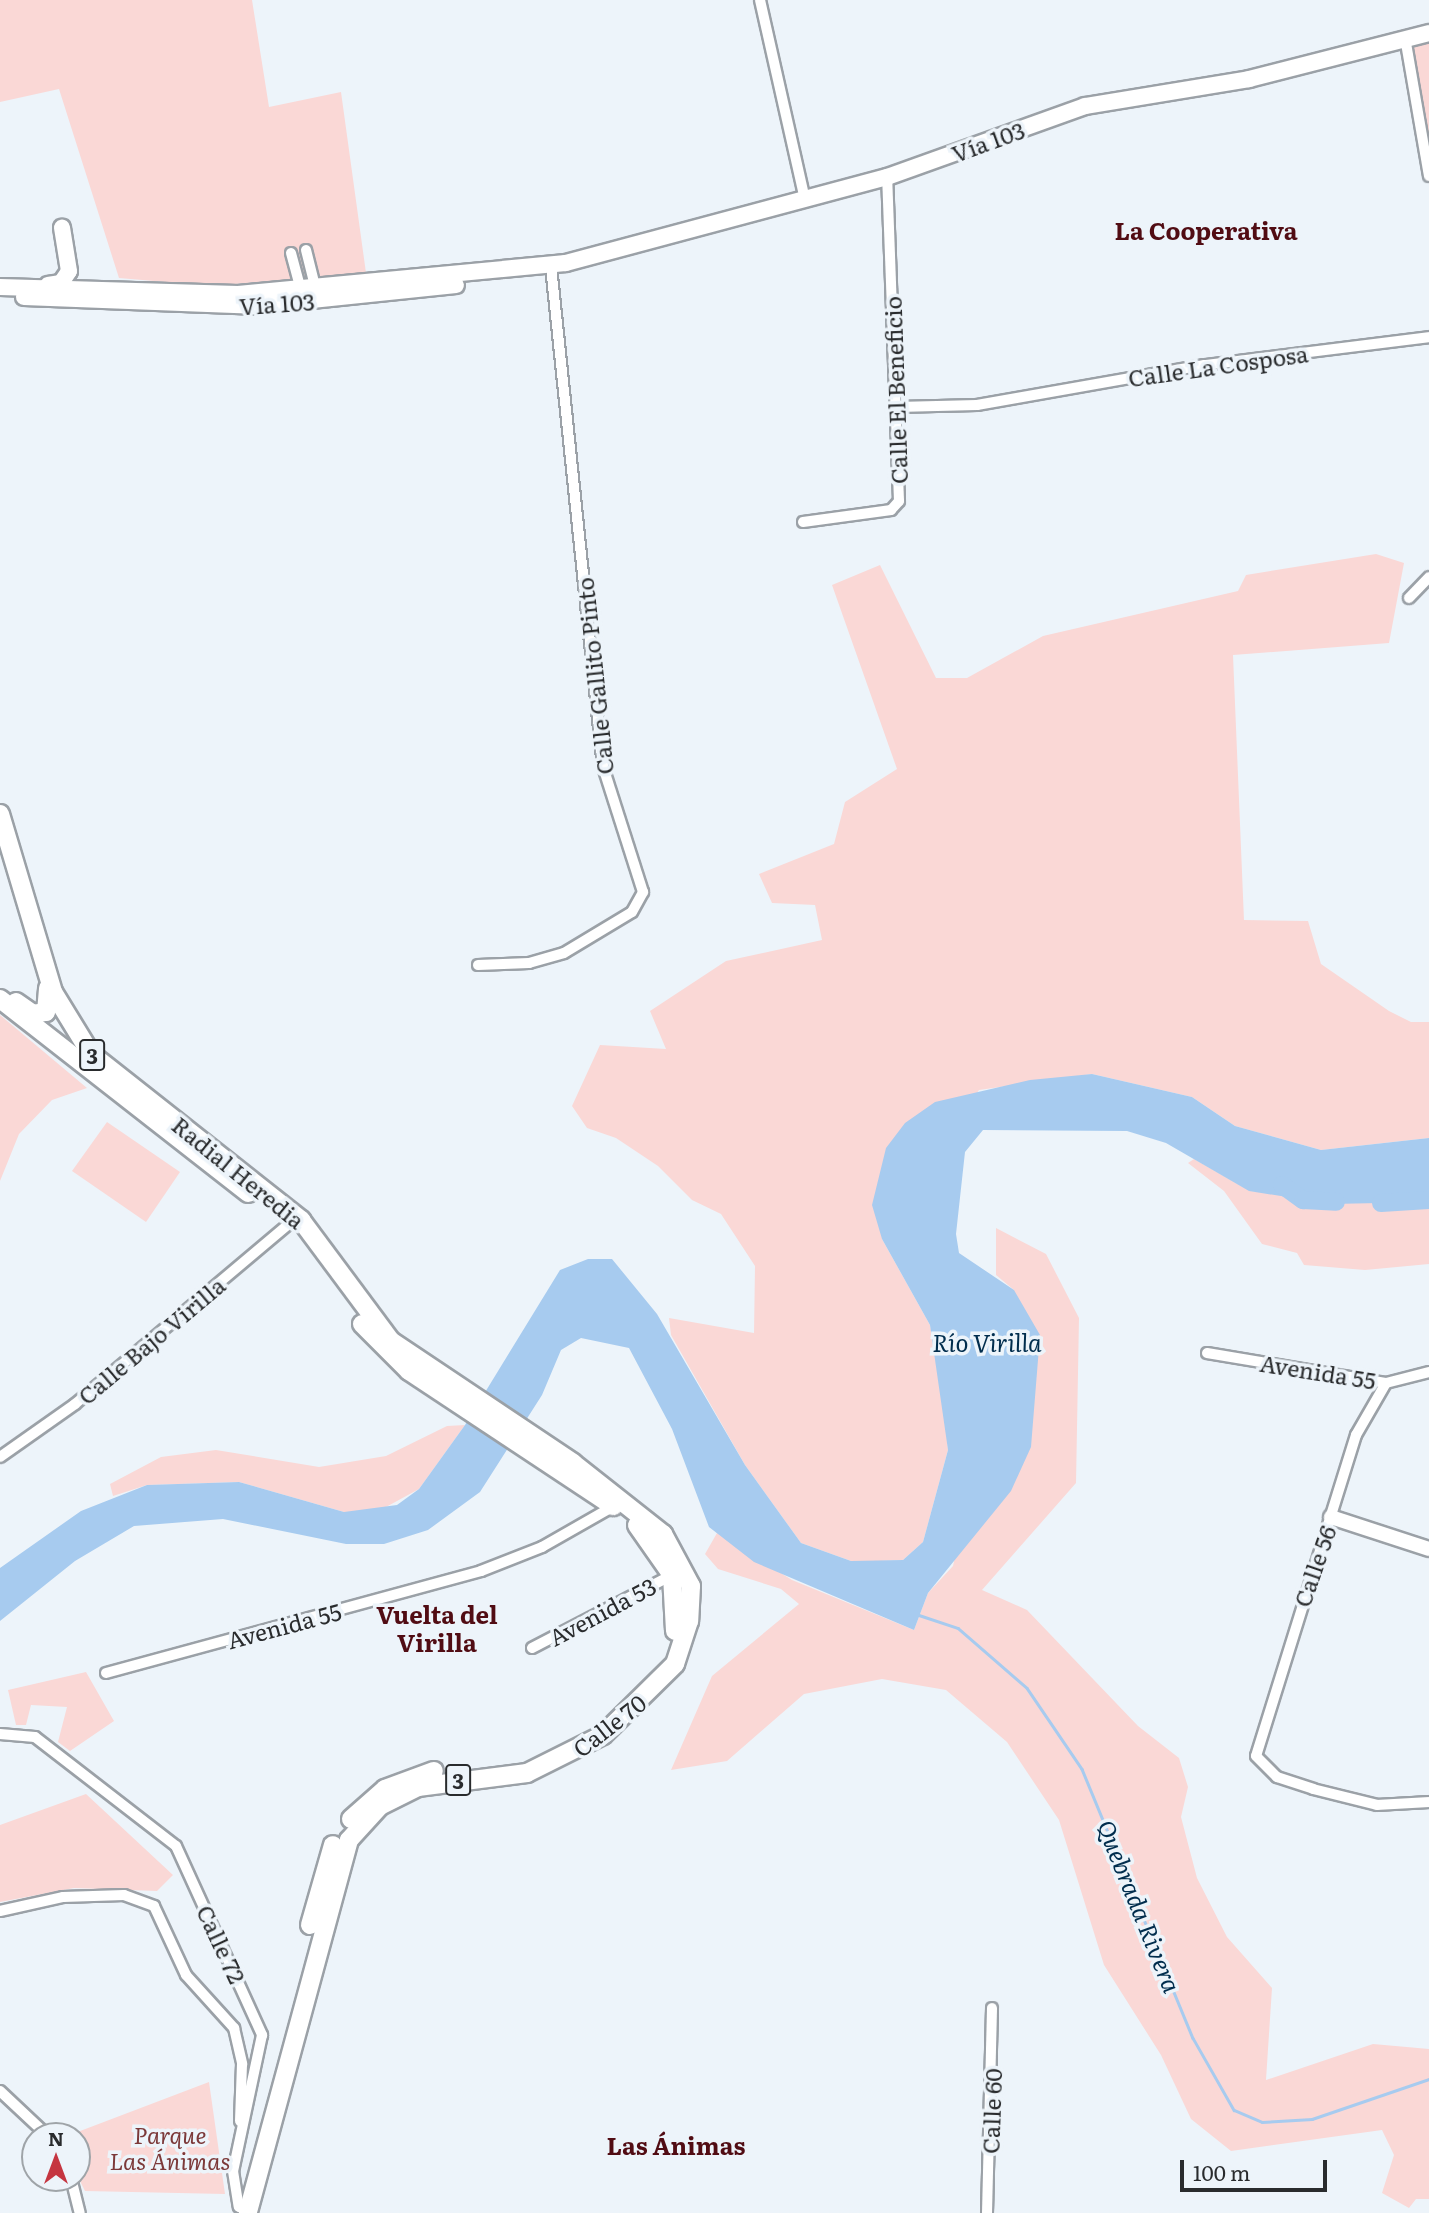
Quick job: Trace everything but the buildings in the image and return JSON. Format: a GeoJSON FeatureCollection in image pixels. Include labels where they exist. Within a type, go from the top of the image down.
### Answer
{"type":"FeatureCollection","features":[{"type":"Feature","properties":{"kind":"main road","name":"Vía 103"},"geometry":{"type":"LineString","coordinates":[[0,296],[254,306],[461,284],[551,265],[887,177],[1085,106],[1249,79],[1406,43],[1429,33]]}},
{"type":"Feature","properties":{"kind":"main road"},"geometry":{"type":"LineString","coordinates":[[0,286],[64,280],[69,271],[62,228]]}},
{"type":"Feature","properties":{"kind":"main road","name":"Vía 103"},"geometry":{"type":"LineString","coordinates":[[0,286],[87,292],[221,295],[551,265]]}},
{"type":"Feature","properties":{"kind":"main road"},"geometry":{"type":"LineString","coordinates":[[61,300],[87,292],[108,302],[224,302],[307,289],[461,284]]}},
{"type":"Feature","properties":{"kind":"main road","name":"Radial Heredia"},"geometry":{"type":"LineString","coordinates":[[0,814],[42,957],[64,1017],[91,1054],[293,1221],[369,1335],[570,1470]]}},
{"type":"Feature","properties":{"kind":"main road"},"geometry":{"type":"LineString","coordinates":[[0,989],[33,1014],[46,1012],[50,999],[42,957]]}},
{"type":"Feature","properties":{"kind":"main road","name":"Radial Heredia"},"geometry":{"type":"LineString","coordinates":[[0,999],[293,1221]]}},
{"type":"Feature","properties":{"kind":"main road","name":"Calle 70"},"geometry":{"type":"LineString","coordinates":[[244,2211],[323,1875],[338,1836],[369,1800],[407,1777],[520,1762],[559,1750],[597,1726],[667,1654],[678,1617],[673,1575],[651,1538],[570,1470]]}},
{"type":"Feature","properties":{"kind":"main road","name":"Calle 70"},"geometry":{"type":"LineString","coordinates":[[244,2211],[340,1858],[363,1821],[418,1787],[527,1773],[568,1757],[655,1688],[680,1652],[691,1586],[678,1552],[629,1504],[570,1470]]}},
{"type":"Feature","properties":{"kind":"street"},"geometry":{"type":"LineString","coordinates":[[761,0],[805,200]]}},
{"type":"Feature","properties":{"kind":"street"},"geometry":{"type":"LineString","coordinates":[[1406,43],[1429,176]]}},
{"type":"Feature","properties":{"kind":"street","name":"Calle El Beneficio"},"geometry":{"type":"LineString","coordinates":[[803,522],[897,506],[897,407],[887,177]]}},
{"type":"Feature","properties":{"kind":"street"},"geometry":{"type":"LineString","coordinates":[[306,250],[307,289]]}},
{"type":"Feature","properties":{"kind":"street"},"geometry":{"type":"LineString","coordinates":[[291,253],[307,289]]}},
{"type":"Feature","properties":{"kind":"street","name":"Calle Gallito Pinto"},"geometry":{"type":"LineString","coordinates":[[478,965],[529,963],[564,953],[632,912],[643,892],[603,767],[551,265]]}},
{"type":"Feature","properties":{"kind":"street","name":"Calle La Cosposa"},"geometry":{"type":"LineString","coordinates":[[897,407],[957,407],[1429,337]]}},
{"type":"Feature","properties":{"kind":"street"},"geometry":{"type":"LineString","coordinates":[[1409,598],[1429,577]]}},
{"type":"Feature","properties":{"kind":"street","name":"Calle Bajo Virilla"},"geometry":{"type":"LineString","coordinates":[[0,1457],[75,1404],[293,1221]]}},
{"type":"Feature","properties":{"kind":"street","name":"Avenida 55"},"geometry":{"type":"LineString","coordinates":[[1206,1353],[1386,1382],[1429,1372]]}},
{"type":"Feature","properties":{"kind":"street","name":"Calle 56"},"geometry":{"type":"LineString","coordinates":[[1386,1382],[1356,1435],[1256,1756],[1277,1777],[1313,1788],[1377,1805],[1429,1802]]}},
{"type":"Feature","properties":{"kind":"street","name":"Avenida 55"},"geometry":{"type":"LineString","coordinates":[[106,1673],[481,1571],[542,1547],[614,1506]]}},
{"type":"Feature","properties":{"kind":"street"},"geometry":{"type":"LineString","coordinates":[[1331,1517],[1429,1549]]}},
{"type":"Feature","properties":{"kind":"street","name":"Avenida 53"},"geometry":{"type":"LineString","coordinates":[[531,1648],[673,1575]]}},
{"type":"Feature","properties":{"kind":"street","name":"Calle 72"},"geometry":{"type":"LineString","coordinates":[[0,1734],[35,1737],[176,1846],[262,2035],[233,2171],[244,2211]]}},
{"type":"Feature","properties":{"kind":"street"},"geometry":{"type":"LineString","coordinates":[[0,1911],[63,1897],[124,1895],[154,1906],[186,1975],[234,2028],[242,2064],[238,2145]]}},
{"type":"Feature","properties":{"kind":"street","name":"Calle 60"},"geometry":{"type":"LineString","coordinates":[[987,2213],[992,2008]]}},
{"type":"Feature","properties":{"kind":"street"},"geometry":{"type":"LineString","coordinates":[[0,2091],[16,2100],[36,2122]]}},
{"type":"Feature","properties":{"kind":"street"},"geometry":{"type":"LineString","coordinates":[[75,2192],[80,2213]]}},
{"type":"Feature","properties":{"kind":"green space"},"geometry":{"type":"Polygon","coordinates":[[[0,0],[252,0],[269,107],[341,92],[366,273],[212,286],[119,278],[59,89],[0,102],[0,0]]]}},
{"type":"Feature","properties":{"kind":"green space"},"geometry":{"type":"Polygon","coordinates":[[[1429,39],[1429,147],[1412,47],[1429,39]]]}},
{"type":"Feature","properties":{"kind":"green space"},"geometry":{"type":"Polygon","coordinates":[[[1376,554],[1404,563],[1389,643],[1233,655],[1244,920],[1308,921],[1321,964],[1389,1011],[1411,1022],[1429,1022],[1429,1138],[1321,1150],[1235,1126],[1192,1097],[1092,1074],[979,1090],[882,1239],[930,1325],[942,1380],[948,1450],[923,1542],[903,1560],[881,1561],[851,1561],[801,1543],[745,1465],[671,1335],[669,1318],[754,1333],[755,1266],[721,1214],[692,1200],[658,1166],[616,1138],[587,1128],[572,1106],[600,1045],[666,1049],[650,1011],[726,961],[822,940],[815,905],[772,903],[759,874],[834,844],[845,802],[897,769],[832,585],[880,565],[936,678],[967,678],[1043,636],[1238,591],[1246,575],[1376,554]]]}},
{"type":"Feature","properties":{"kind":"green space"},"geometry":{"type":"Polygon","coordinates":[[[0,1015],[87,1088],[52,1100],[19,1134],[0,1181],[0,1015]]]}},
{"type":"Feature","properties":{"kind":"green space"},"geometry":{"type":"Polygon","coordinates":[[[107,1122],[180,1172],[146,1222],[72,1171],[107,1122]]]}},
{"type":"Feature","properties":{"kind":"green space"},"geometry":{"type":"Polygon","coordinates":[[[1194,1159],[1250,1191],[1429,1202],[1429,1264],[1365,1270],[1304,1265],[1297,1253],[1262,1244],[1224,1191],[1188,1163],[1194,1159]]]}},
{"type":"Feature","properties":{"kind":"green space"},"geometry":{"type":"Polygon","coordinates":[[[996,1228],[1046,1254],[1079,1318],[1076,1483],[982,1590],[1027,1610],[1138,1726],[1179,1758],[1188,1787],[1181,1817],[1197,1878],[1227,1937],[1272,1988],[1266,2080],[1373,2044],[1429,2049],[1429,2199],[1416,2199],[1409,2208],[1382,2193],[1394,2155],[1382,2130],[1231,2151],[1191,2119],[1161,2055],[1104,1965],[1059,1820],[1007,1742],[946,1690],[882,1679],[804,1694],[727,1761],[671,1770],[712,1676],[799,1604],[781,1589],[718,1569],[705,1554],[717,1533],[792,1580],[914,1630],[928,1593],[953,1566],[1014,1290],[996,1275],[996,1228]]]}},
{"type":"Feature","properties":{"kind":"green space"},"geometry":{"type":"Polygon","coordinates":[[[465,1425],[419,1489],[375,1513],[344,1512],[239,1482],[147,1485],[113,1496],[110,1484],[161,1457],[216,1450],[319,1467],[386,1456],[447,1426],[465,1425]]]}},
{"type":"Feature","properties":{"kind":"green space"},"geometry":{"type":"Polygon","coordinates":[[[86,1672],[114,1721],[70,1751],[58,1742],[67,1707],[31,1705],[26,1725],[16,1725],[8,1690],[86,1672]]]}},
{"type":"Feature","properties":{"kind":"green space"},"geometry":{"type":"Polygon","coordinates":[[[86,1794],[173,1875],[157,1891],[74,1888],[0,1902],[0,1825],[86,1794]]]}},
{"type":"Feature","properties":{"kind":"green space","name":"Parque Las Ánimas"},"geometry":{"type":"Polygon","coordinates":[[[209,2082],[225,2194],[91,2191],[91,2127],[209,2082]]]}},
{"type":"Feature","properties":{"kind":"water","name":"Río Virilla"},"geometry":{"type":"Polygon","coordinates":[[[1092,1074],[1192,1097],[1235,1126],[1321,1150],[1429,1138],[1429,1202],[1331,1204],[1249,1191],[1166,1143],[1127,1131],[983,1130],[965,1152],[956,1234],[959,1253],[1014,1290],[1040,1335],[1031,1447],[1011,1491],[928,1593],[914,1630],[754,1562],[709,1527],[672,1429],[629,1348],[581,1338],[561,1350],[542,1395],[480,1492],[428,1530],[384,1544],[346,1544],[223,1519],[134,1526],[75,1561],[0,1621],[0,1568],[81,1511],[147,1485],[239,1482],[344,1512],[397,1505],[419,1489],[465,1425],[560,1270],[588,1259],[612,1259],[657,1314],[745,1465],[801,1543],[851,1561],[903,1560],[923,1542],[948,1450],[930,1325],[882,1239],[872,1205],[886,1148],[905,1123],[935,1102],[1030,1080],[1092,1074]]]}},
{"type":"Feature","properties":{"kind":"waterway","name":"Río Virilla"},"geometry":{"type":"LineString","coordinates":[[1282,1185],[1303,1200],[1336,1202]]}},
{"type":"Feature","properties":{"kind":"waterway","name":"Río Virilla"},"geometry":{"type":"LineString","coordinates":[[1381,1203],[1429,1200]]}},
{"type":"Feature","properties":{"kind":"waterway","name":"Quebrada Rivera"},"geometry":{"type":"LineString","coordinates":[[919,1615],[958,1628],[1027,1688],[1082,1769],[1193,2038],[1234,2110],[1262,2122],[1312,2119],[1429,2079]]}},
{"type":"Feature","properties":{"kind":"district","name":"La Cooperativa"},"geometry":{"type":"Point","coordinates":[1206,230]}},
{"type":"Feature","properties":{"kind":"district","name":"Vuelta del Virilla"},"geometry":{"type":"Point","coordinates":[437,1628]}},
{"type":"Feature","properties":{"kind":"district","name":"Las Ánimas"},"geometry":{"type":"Point","coordinates":[676,2145]}}]}
